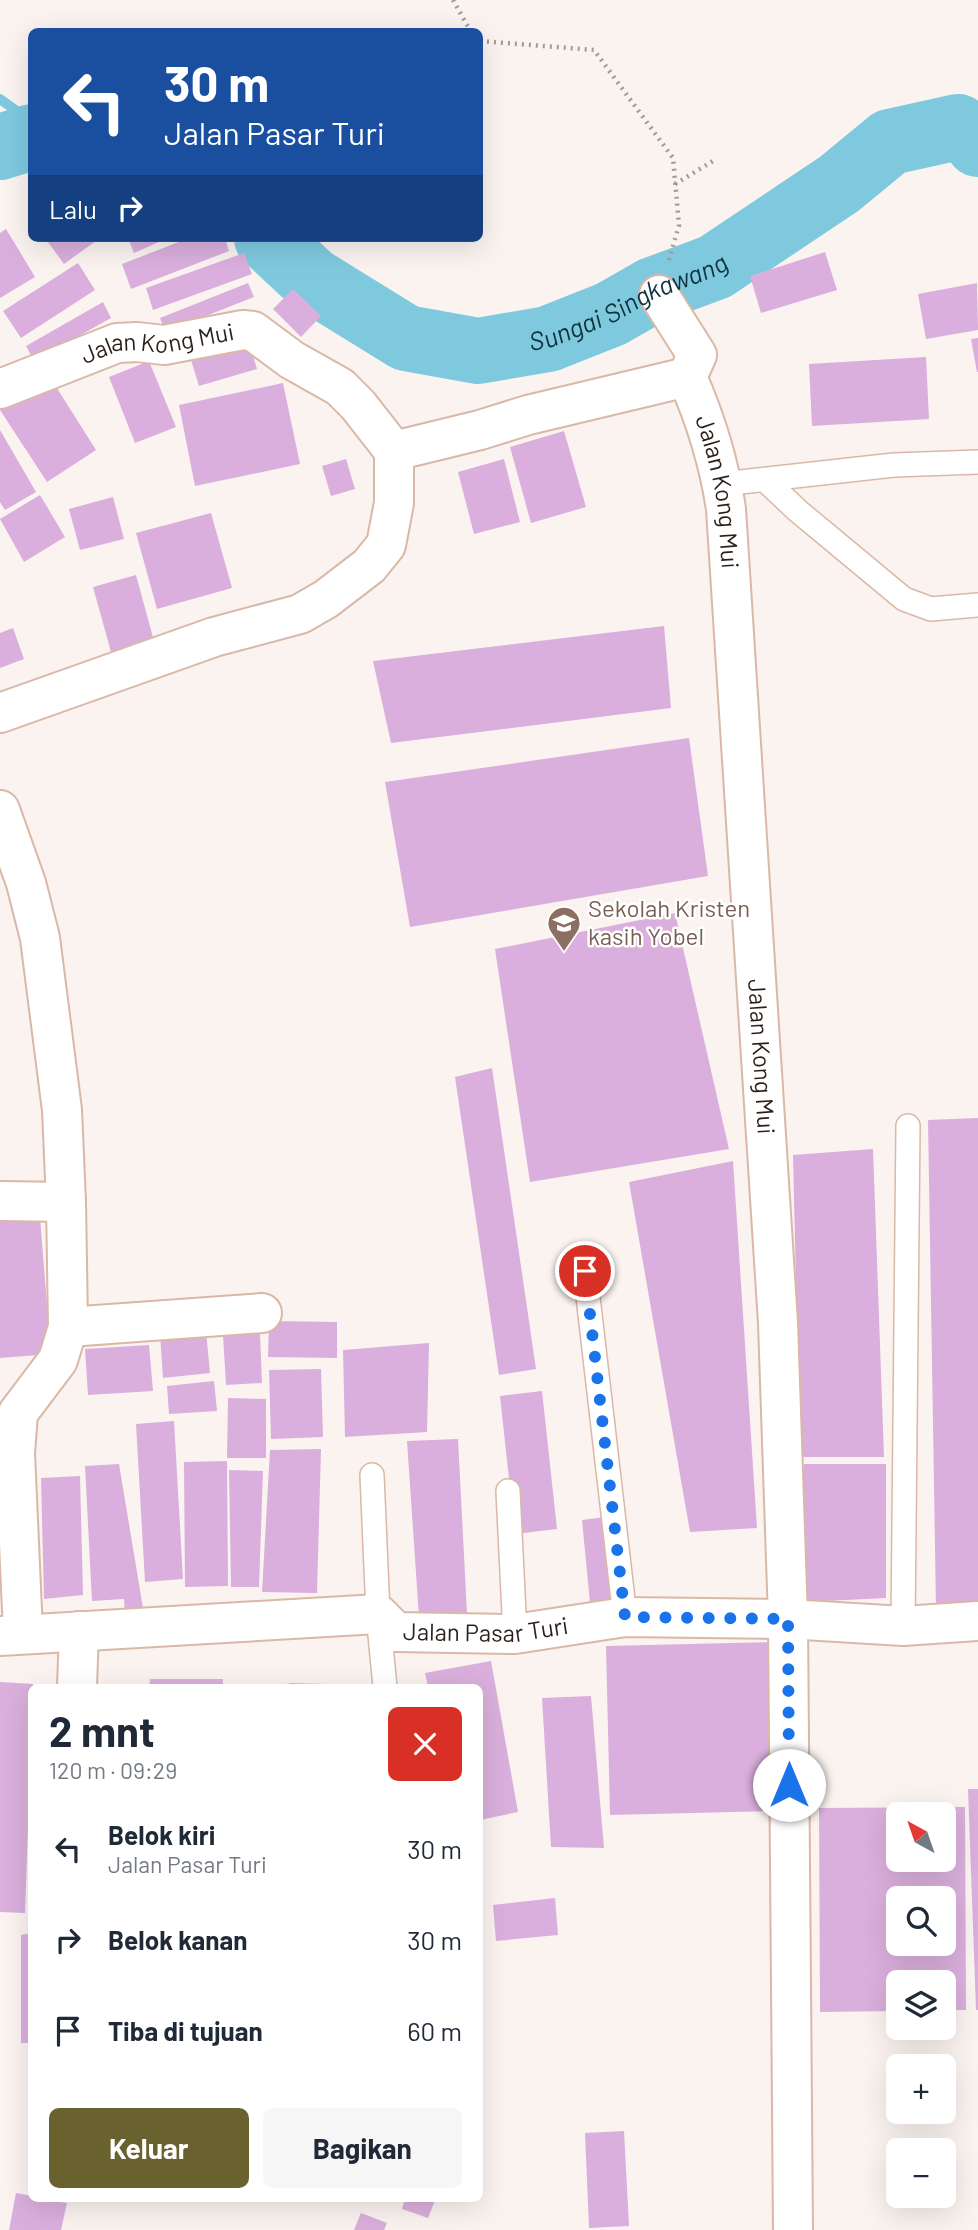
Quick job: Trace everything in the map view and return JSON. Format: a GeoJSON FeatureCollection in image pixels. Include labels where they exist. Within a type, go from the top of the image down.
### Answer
{"type":"FeatureCollection","features":[{"type":"Feature","properties":{"kind":"street","name":"Jalan Kong Mui"},"geometry":{"type":"LineString","coordinates":[[659,295],[692,366],[701,409],[718,461],[726,509],[777,1309],[788,1619],[793,2230]]}},
{"type":"Feature","properties":{"kind":"street","name":"Jalan Kong Mui"},"geometry":{"type":"LineString","coordinates":[[0,389],[117,343],[164,345],[243,330],[253,331],[292,360],[340,387],[358,405],[394,451]]}},
{"type":"Feature","properties":{"kind":"street"},"geometry":{"type":"LineString","coordinates":[[0,713],[214,636],[300,614],[334,593],[369,566],[386,545],[394,503],[394,451],[480,430],[692,366]]}},
{"type":"Feature","properties":{"kind":"street"},"geometry":{"type":"LineString","coordinates":[[0,810],[26,884],[40,938],[62,1110],[68,1327],[58,1360],[28,1398],[19,1413],[16,1426],[12,1634]]}},
{"type":"Feature","properties":{"kind":"street"},"geometry":{"type":"LineString","coordinates":[[0,1201],[66,1202]]}},
{"type":"Feature","properties":{"kind":"street"},"geometry":{"type":"LineString","coordinates":[[68,1327],[262,1313]]}},
{"type":"Feature","properties":{"kind":"street","name":"Jalan Pasar Turi"},"geometry":{"type":"LineString","coordinates":[[12,1634],[378,1614],[396,1632],[515,1634],[625,1617],[788,1619],[903,1626],[978,1621]]}},
{"type":"Feature","properties":{"kind":"street"},"geometry":{"type":"LineString","coordinates":[[77,1684],[79,1631]]}},
{"type":"Feature","properties":{"kind":"lane"},"geometry":{"type":"LineString","coordinates":[[723,484],[894,465],[978,462]]}},
{"type":"Feature","properties":{"kind":"lane"},"geometry":{"type":"LineString","coordinates":[[765,480],[904,599],[931,610],[978,605]]}},
{"type":"Feature","properties":{"kind":"lane"},"geometry":{"type":"LineString","coordinates":[[903,1626],[908,1126]]}},
{"type":"Feature","properties":{"kind":"lane"},"geometry":{"type":"LineString","coordinates":[[585,1271],[625,1617]]}},
{"type":"Feature","properties":{"kind":"lane"},"geometry":{"type":"LineString","coordinates":[[372,1475],[378,1614],[385,1684]]}},
{"type":"Feature","properties":{"kind":"lane"},"geometry":{"type":"LineString","coordinates":[[508,1491],[515,1634]]}},
{"type":"Feature","properties":{"kind":"path"},"geometry":{"type":"LineString","coordinates":[[453,0],[469,28]]}},
{"type":"Feature","properties":{"kind":"path"},"geometry":{"type":"LineString","coordinates":[[483,41],[594,50],[673,158],[679,225],[659,295]]}},
{"type":"Feature","properties":{"kind":"path"},"geometry":{"type":"LineString","coordinates":[[675,184],[713,161]]}},
{"type":"Feature","properties":{"kind":"building"},"geometry":{"type":"Polygon","coordinates":[[[6,229],[35,277],[0,298],[0,233],[6,229]]]}},
{"type":"Feature","properties":{"kind":"building"},"geometry":{"type":"Polygon","coordinates":[[[48,242],[94,242],[64,264],[48,242]]]}},
{"type":"Feature","properties":{"kind":"building"},"geometry":{"type":"Polygon","coordinates":[[[130,242],[159,242],[134,253],[130,242]]]}},
{"type":"Feature","properties":{"kind":"building"},"geometry":{"type":"Polygon","coordinates":[[[179,242],[226,242],[229,251],[131,289],[122,264],[179,242]]]}},
{"type":"Feature","properties":{"kind":"building"},"geometry":{"type":"Polygon","coordinates":[[[825,252],[837,290],[761,313],[750,276],[825,252]]]}},
{"type":"Feature","properties":{"kind":"building"},"geometry":{"type":"Polygon","coordinates":[[[244,253],[252,274],[153,310],[146,288],[244,253]]]}},
{"type":"Feature","properties":{"kind":"building"},"geometry":{"type":"Polygon","coordinates":[[[78,263],[95,290],[21,338],[3,311],[78,263]]]}},
{"type":"Feature","properties":{"kind":"building"},"geometry":{"type":"Polygon","coordinates":[[[248,283],[254,297],[165,332],[160,318],[248,283]]]}},
{"type":"Feature","properties":{"kind":"building"},"geometry":{"type":"Polygon","coordinates":[[[977,283],[978,330],[926,339],[918,294],[977,283]]]}},
{"type":"Feature","properties":{"kind":"building"},"geometry":{"type":"Polygon","coordinates":[[[293,289],[321,316],[301,337],[273,309],[293,289]]]}},
{"type":"Feature","properties":{"kind":"building"},"geometry":{"type":"Polygon","coordinates":[[[103,302],[111,318],[34,361],[26,346],[103,302]]]}},
{"type":"Feature","properties":{"kind":"building"},"geometry":{"type":"Polygon","coordinates":[[[246,332],[257,369],[199,386],[188,350],[246,332]]]}},
{"type":"Feature","properties":{"kind":"building"},"geometry":{"type":"Polygon","coordinates":[[[978,338],[978,372],[977,372],[971,339],[978,338]]]}},
{"type":"Feature","properties":{"kind":"building"},"geometry":{"type":"Polygon","coordinates":[[[926,357],[929,419],[812,426],[809,364],[926,357]]]}},
{"type":"Feature","properties":{"kind":"building"},"geometry":{"type":"Polygon","coordinates":[[[149,361],[176,427],[135,443],[109,377],[149,361]]]}},
{"type":"Feature","properties":{"kind":"building"},"geometry":{"type":"Polygon","coordinates":[[[48,374],[96,450],[47,482],[0,410],[0,405],[48,374]]]}},
{"type":"Feature","properties":{"kind":"building"},"geometry":{"type":"Polygon","coordinates":[[[283,383],[300,464],[195,486],[179,405],[283,383]]]}},
{"type":"Feature","properties":{"kind":"building"},"geometry":{"type":"Polygon","coordinates":[[[0,430],[36,492],[5,510],[0,502],[0,430]]]}},
{"type":"Feature","properties":{"kind":"building"},"geometry":{"type":"Polygon","coordinates":[[[564,431],[586,507],[531,523],[510,447],[564,431]]]}},
{"type":"Feature","properties":{"kind":"building"},"geometry":{"type":"Polygon","coordinates":[[[346,459],[355,489],[331,496],[322,466],[346,459]]]}},
{"type":"Feature","properties":{"kind":"building"},"geometry":{"type":"Polygon","coordinates":[[[504,459],[520,522],[474,534],[458,472],[504,459]]]}},
{"type":"Feature","properties":{"kind":"building"},"geometry":{"type":"Polygon","coordinates":[[[40,495],[65,537],[24,562],[0,519],[40,495]]]}},
{"type":"Feature","properties":{"kind":"building"},"geometry":{"type":"Polygon","coordinates":[[[113,497],[124,539],[80,550],[69,509],[113,497]]]}},
{"type":"Feature","properties":{"kind":"building"},"geometry":{"type":"Polygon","coordinates":[[[211,513],[232,588],[157,609],[136,533],[211,513]]]}},
{"type":"Feature","properties":{"kind":"building"},"geometry":{"type":"Polygon","coordinates":[[[136,575],[154,641],[111,652],[93,587],[136,575]]]}},
{"type":"Feature","properties":{"kind":"building"},"geometry":{"type":"Polygon","coordinates":[[[664,626],[671,708],[391,743],[373,661],[664,626]]]}},
{"type":"Feature","properties":{"kind":"building"},"geometry":{"type":"Polygon","coordinates":[[[13,628],[24,659],[0,668],[0,633],[13,628]]]}},
{"type":"Feature","properties":{"kind":"building"},"geometry":{"type":"Polygon","coordinates":[[[689,738],[708,876],[410,927],[385,782],[689,738]]]}},
{"type":"Feature","properties":{"kind":"building"},"geometry":{"type":"Polygon","coordinates":[[[675,913],[729,1149],[530,1182],[495,949],[675,913]]]}},
{"type":"Feature","properties":{"kind":"building"},"geometry":{"type":"Polygon","coordinates":[[[492,1068],[536,1369],[499,1375],[455,1077],[492,1068]]]}},
{"type":"Feature","properties":{"kind":"building"},"geometry":{"type":"Polygon","coordinates":[[[978,1118],[978,1604],[936,1607],[928,1120],[978,1118]]]}},
{"type":"Feature","properties":{"kind":"building"},"geometry":{"type":"Polygon","coordinates":[[[873,1149],[884,1457],[800,1457],[793,1155],[873,1149]]]}},
{"type":"Feature","properties":{"kind":"building"},"geometry":{"type":"Polygon","coordinates":[[[733,1161],[757,1528],[690,1532],[629,1182],[733,1161]]]}},
{"type":"Feature","properties":{"kind":"building"},"geometry":{"type":"Polygon","coordinates":[[[39,1205],[51,1354],[0,1358],[0,1209],[39,1205]]]}},
{"type":"Feature","properties":{"kind":"building"},"geometry":{"type":"Polygon","coordinates":[[[269,1321],[337,1322],[337,1358],[268,1357],[269,1321]]]}},
{"type":"Feature","properties":{"kind":"building"},"geometry":{"type":"Polygon","coordinates":[[[206,1331],[210,1373],[163,1378],[160,1335],[206,1331]]]}},
{"type":"Feature","properties":{"kind":"building"},"geometry":{"type":"Polygon","coordinates":[[[260,1334],[262,1383],[226,1385],[223,1335],[260,1334]]]}},
{"type":"Feature","properties":{"kind":"building"},"geometry":{"type":"Polygon","coordinates":[[[429,1343],[427,1432],[345,1437],[343,1350],[429,1343]]]}},
{"type":"Feature","properties":{"kind":"building"},"geometry":{"type":"Polygon","coordinates":[[[149,1345],[153,1391],[88,1395],[85,1349],[149,1345]]]}},
{"type":"Feature","properties":{"kind":"building"},"geometry":{"type":"Polygon","coordinates":[[[321,1369],[323,1437],[271,1439],[269,1370],[321,1369]]]}},
{"type":"Feature","properties":{"kind":"building"},"geometry":{"type":"Polygon","coordinates":[[[214,1381],[217,1411],[169,1414],[167,1386],[214,1381]]]}},
{"type":"Feature","properties":{"kind":"building"},"geometry":{"type":"Polygon","coordinates":[[[542,1391],[557,1529],[515,1534],[500,1396],[542,1391]]]}},
{"type":"Feature","properties":{"kind":"building"},"geometry":{"type":"Polygon","coordinates":[[[228,1398],[266,1399],[266,1458],[227,1458],[228,1398]]]}},
{"type":"Feature","properties":{"kind":"building"},"geometry":{"type":"Polygon","coordinates":[[[174,1421],[183,1579],[145,1582],[136,1424],[174,1421]]]}},
{"type":"Feature","properties":{"kind":"building"},"geometry":{"type":"Polygon","coordinates":[[[458,1439],[467,1613],[419,1617],[407,1441],[458,1439]]]}},
{"type":"Feature","properties":{"kind":"building"},"geometry":{"type":"Polygon","coordinates":[[[321,1449],[317,1593],[262,1592],[270,1450],[321,1449]]]}},
{"type":"Feature","properties":{"kind":"building"},"geometry":{"type":"Polygon","coordinates":[[[227,1461],[228,1586],[185,1587],[184,1462],[227,1461]]]}},
{"type":"Feature","properties":{"kind":"building"},"geometry":{"type":"Polygon","coordinates":[[[119,1464],[145,1620],[125,1620],[124,1599],[92,1601],[85,1466],[119,1464]]]}},
{"type":"Feature","properties":{"kind":"building"},"geometry":{"type":"Polygon","coordinates":[[[804,1464],[886,1464],[886,1598],[804,1602],[804,1464]]]}},
{"type":"Feature","properties":{"kind":"building"},"geometry":{"type":"Polygon","coordinates":[[[229,1470],[263,1471],[259,1587],[231,1587],[229,1470]]]}},
{"type":"Feature","properties":{"kind":"building"},"geometry":{"type":"Polygon","coordinates":[[[80,1476],[83,1595],[44,1599],[41,1478],[80,1476]]]}},
{"type":"Feature","properties":{"kind":"building"},"geometry":{"type":"Polygon","coordinates":[[[605,1517],[611,1598],[590,1603],[582,1520],[605,1517]]]}},
{"type":"Feature","properties":{"kind":"building"},"geometry":{"type":"Polygon","coordinates":[[[772,1642],[776,1811],[610,1815],[606,1646],[772,1642]]]}},
{"type":"Feature","properties":{"kind":"building"},"geometry":{"type":"Polygon","coordinates":[[[491,1661],[518,1812],[483,1819],[483,1684],[427,1684],[425,1673],[491,1661]]]}},
{"type":"Feature","properties":{"kind":"building"},"geometry":{"type":"Polygon","coordinates":[[[150,1679],[223,1679],[223,1684],[149,1684],[150,1679]]]}},
{"type":"Feature","properties":{"kind":"building"},"geometry":{"type":"Polygon","coordinates":[[[0,1682],[33,1684],[28,1684],[25,1913],[0,1912],[0,1682]]]}},
{"type":"Feature","properties":{"kind":"building"},"geometry":{"type":"Polygon","coordinates":[[[591,1696],[604,1848],[551,1847],[542,1698],[591,1696]]]}},
{"type":"Feature","properties":{"kind":"building"},"geometry":{"type":"Polygon","coordinates":[[[968,1789],[978,1789],[978,2010],[976,2010],[968,1789]]]}},
{"type":"Feature","properties":{"kind":"building"},"geometry":{"type":"Polygon","coordinates":[[[956,1807],[965,1807],[966,2010],[956,2010],[956,1970],[886,1970],[886,2011],[820,2012],[819,1808],[886,1808],[886,1872],[956,1872],[956,1807]]]}},
{"type":"Feature","properties":{"kind":"building"},"geometry":{"type":"Polygon","coordinates":[[[555,1898],[558,1935],[496,1941],[493,1905],[555,1898]]]}},
{"type":"Feature","properties":{"kind":"building"},"geometry":{"type":"Polygon","coordinates":[[[28,1934],[28,2043],[21,2043],[21,1935],[28,1934]]]}},
{"type":"Feature","properties":{"kind":"building"},"geometry":{"type":"Polygon","coordinates":[[[624,2131],[629,2226],[589,2228],[585,2133],[624,2131]]]}},
{"type":"Feature","properties":{"kind":"building"},"geometry":{"type":"Polygon","coordinates":[[[16,2193],[28,2195],[28,2202],[67,2203],[61,2230],[9,2230],[16,2193]]]}},
{"type":"Feature","properties":{"kind":"building"},"geometry":{"type":"Polygon","coordinates":[[[404,2202],[434,2202],[428,2218],[402,2209],[404,2202]]]}},
{"type":"Feature","properties":{"kind":"building"},"geometry":{"type":"Polygon","coordinates":[[[361,2213],[387,2223],[384,2230],[354,2230],[361,2213]]]}},
{"type":"Feature","properties":{"kind":"waterway"},"geometry":{"type":"LineString","coordinates":[[0,99],[28,119]]}},
{"type":"Feature","properties":{"kind":"waterway","name":"Sungai Singkawang"},"geometry":{"type":"LineString","coordinates":[[271,242],[312,280],[406,338],[478,351],[548,339],[611,314],[653,290],[715,267],[839,184],[890,142],[958,127],[978,144]]}},
{"type":"Feature","properties":{"kind":"waterway","name":"Sungai Singkawang"},"geometry":{"type":"LineString","coordinates":[[0,147],[28,138]]}},
{"type":"Feature","properties":{"kind":"place","name":"Sekolah Kristen kasih Yobel"},"geometry":{"type":"Point","coordinates":[564,953]}},
{"type":"Feature","properties":{"kind":"route"},"geometry":{"type":"LineString","coordinates":[[585,1271],[625,1617],[788,1619],[789,1785]]}}]}
